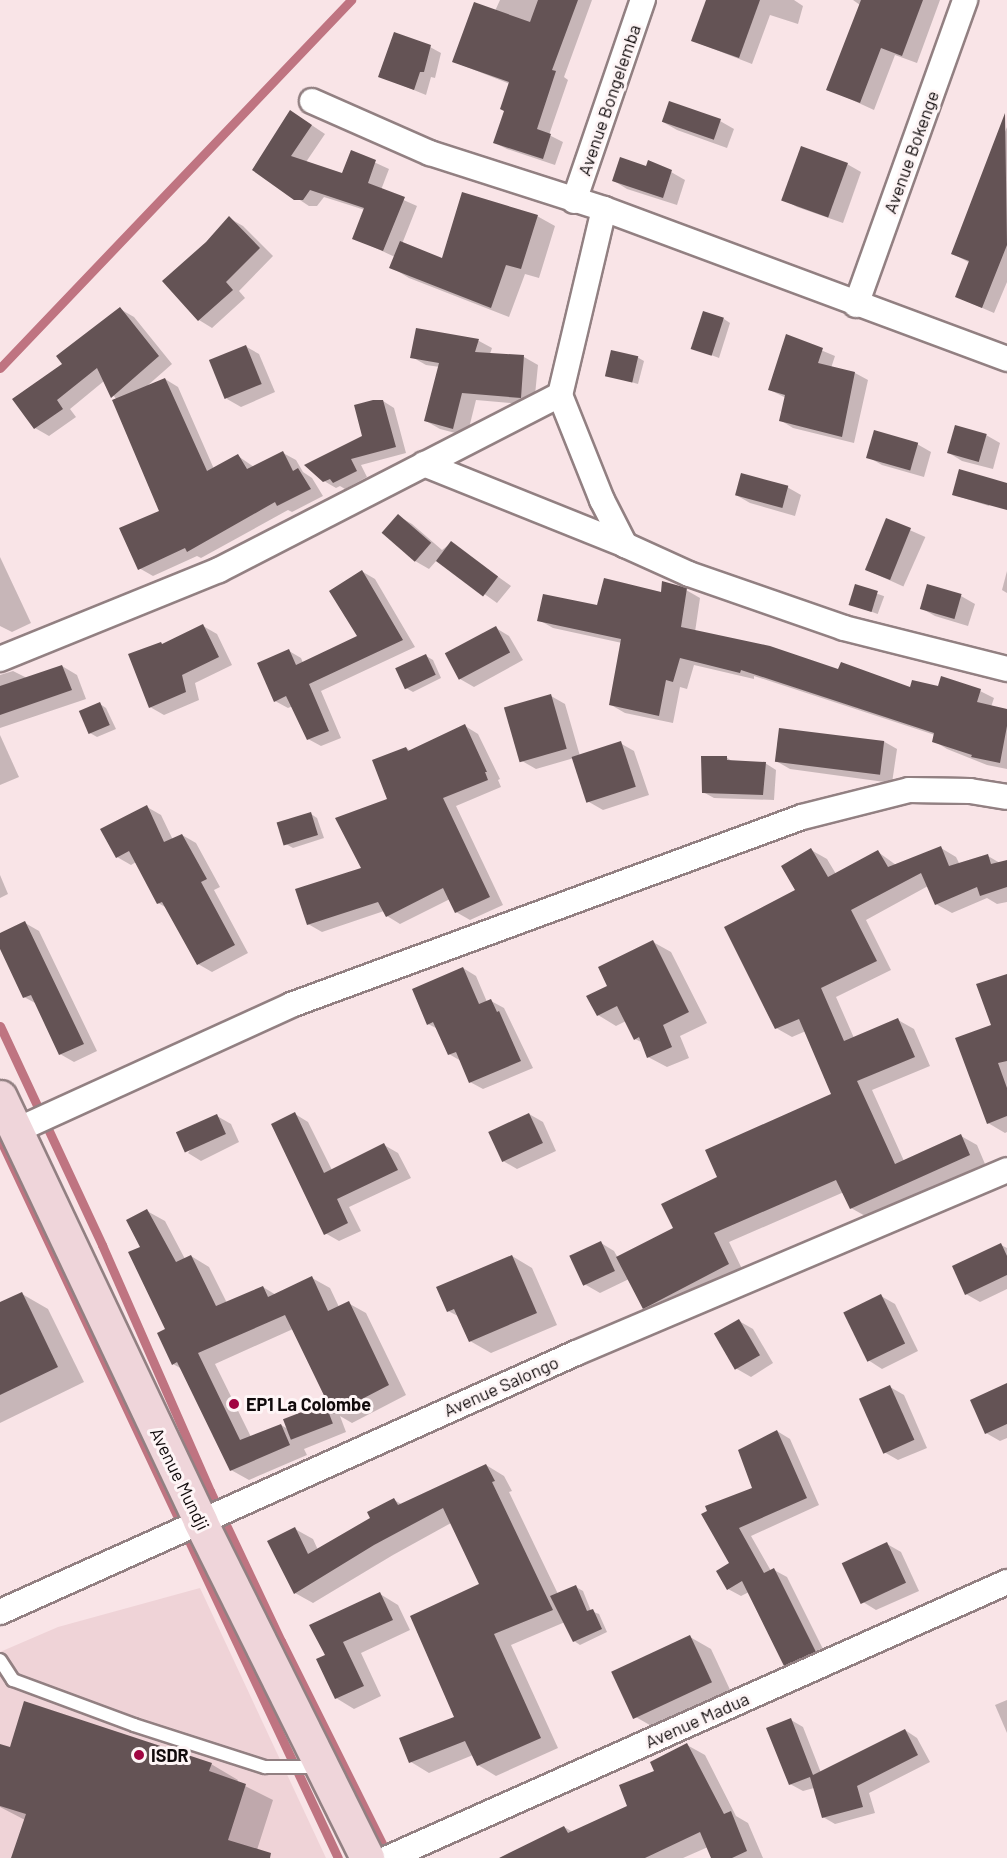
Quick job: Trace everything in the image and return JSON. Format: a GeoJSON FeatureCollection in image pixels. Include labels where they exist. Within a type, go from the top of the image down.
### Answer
{"type":"FeatureCollection","features":[{"type":"Feature","properties":{"kind":"street","name":"Avenue Bongelemba"},"geometry":{"type":"LineString","coordinates":[[574,201],[644,0]]}},
{"type":"Feature","properties":{"kind":"street","name":"Avenue Bokenge"},"geometry":{"type":"LineString","coordinates":[[856,305],[965,0]]}},
{"type":"Feature","properties":{"kind":"street"},"geometry":{"type":"LineString","coordinates":[[312,101],[430,153],[604,209],[856,305],[1007,359]]}},
{"type":"Feature","properties":{"kind":"street"},"geometry":{"type":"LineString","coordinates":[[604,209],[560,395],[602,500],[625,545]]}},
{"type":"Feature","properties":{"kind":"street"},"geometry":{"type":"LineString","coordinates":[[0,659],[219,570],[560,395]]}},
{"type":"Feature","properties":{"kind":"street"},"geometry":{"type":"LineString","coordinates":[[424,464],[625,545],[688,574],[844,628],[1007,669]]}},
{"type":"Feature","properties":{"kind":"street"},"geometry":{"type":"LineString","coordinates":[[15,1131],[291,1005],[802,817],[909,790],[970,791],[1007,797]]}},
{"type":"Feature","properties":{"kind":"street","name":"Avenue Mundji"},"geometry":{"type":"LineString","coordinates":[[0,1097],[200,1521],[367,1858]]}},
{"type":"Feature","properties":{"kind":"street","name":"Avenue Salongo"},"geometry":{"type":"LineString","coordinates":[[0,1612],[576,1353],[1007,1170]]}},
{"type":"Feature","properties":{"kind":"street","name":"Avenue Madua"},"geometry":{"type":"LineString","coordinates":[[388,1858],[1007,1582]]}},
{"type":"Feature","properties":{"kind":"lane"},"geometry":{"type":"LineString","coordinates":[[0,1660],[13,1680],[134,1725],[265,1767],[322,1767]]}},
{"type":"Feature","properties":{"kind":"shaded area","name":"ISDR"},"geometry":{"type":"Polygon","coordinates":[[[200,1588],[326,1858],[0,1858],[0,1652],[58,1627],[200,1588]]]}},
{"type":"Feature","properties":{"kind":"building"},"geometry":{"type":"Polygon","coordinates":[[[538,0],[578,0],[552,70],[556,71],[537,129],[551,134],[543,159],[493,143],[504,111],[500,109],[509,82],[452,62],[474,2],[530,22],[538,0]]]}},
{"type":"Feature","properties":{"kind":"building"},"geometry":{"type":"Polygon","coordinates":[[[706,0],[760,0],[739,58],[691,41],[706,0]]]}},
{"type":"Feature","properties":{"kind":"building"},"geometry":{"type":"Polygon","coordinates":[[[861,0],[923,0],[902,56],[881,48],[860,103],[826,90],[861,0]]]}},
{"type":"Feature","properties":{"kind":"building"},"geometry":{"type":"Polygon","coordinates":[[[394,32],[431,45],[424,72],[420,72],[414,90],[378,77],[394,32]]]}},
{"type":"Feature","properties":{"kind":"building"},"geometry":{"type":"Polygon","coordinates":[[[669,101],[721,119],[714,140],[662,122],[669,101]]]}},
{"type":"Feature","properties":{"kind":"building"},"geometry":{"type":"Polygon","coordinates":[[[290,110],[312,125],[291,156],[342,173],[351,150],[376,160],[368,183],[405,197],[383,251],[352,239],[364,208],[310,190],[303,200],[294,200],[252,170],[290,110]]]}},
{"type":"Feature","properties":{"kind":"building"},"geometry":{"type":"Polygon","coordinates":[[[1005,113],[1007,245],[982,308],[955,297],[969,261],[951,254],[1005,113]]]}},
{"type":"Feature","properties":{"kind":"building"},"geometry":{"type":"Polygon","coordinates":[[[801,146],[848,163],[828,218],[781,201],[801,146]]]}},
{"type":"Feature","properties":{"kind":"building"},"geometry":{"type":"Polygon","coordinates":[[[620,157],[646,166],[648,160],[672,170],[663,198],[612,181],[620,157]]]}},
{"type":"Feature","properties":{"kind":"building"},"geometry":{"type":"Polygon","coordinates":[[[462,192],[538,215],[521,269],[506,265],[491,308],[389,268],[400,241],[442,258],[462,192]]]}},
{"type":"Feature","properties":{"kind":"building"},"geometry":{"type":"Polygon","coordinates":[[[229,216],[260,248],[226,282],[233,290],[198,321],[162,281],[206,242],[229,216]]]}},
{"type":"Feature","properties":{"kind":"building"},"geometry":{"type":"Polygon","coordinates":[[[120,307],[159,356],[111,398],[97,368],[57,400],[63,409],[34,429],[12,399],[62,364],[56,356],[120,307]]]}},
{"type":"Feature","properties":{"kind":"building"},"geometry":{"type":"Polygon","coordinates":[[[703,311],[724,318],[712,356],[691,349],[703,311]]]}},
{"type":"Feature","properties":{"kind":"building"},"geometry":{"type":"Polygon","coordinates":[[[416,328],[479,339],[475,352],[524,355],[521,398],[462,393],[453,429],[424,421],[439,363],[410,358],[416,328]]]}},
{"type":"Feature","properties":{"kind":"building"},"geometry":{"type":"Polygon","coordinates":[[[786,334],[823,348],[818,363],[855,372],[842,437],[779,421],[785,395],[768,390],[786,334]]]}},
{"type":"Feature","properties":{"kind":"building"},"geometry":{"type":"Polygon","coordinates":[[[246,345],[262,384],[225,399],[209,360],[246,345]]]}},
{"type":"Feature","properties":{"kind":"building"},"geometry":{"type":"Polygon","coordinates":[[[611,350],[638,356],[632,383],[605,376],[611,350]]]}},
{"type":"Feature","properties":{"kind":"building"},"geometry":{"type":"Polygon","coordinates":[[[165,378],[207,471],[238,454],[247,469],[283,451],[293,471],[298,468],[311,489],[277,506],[275,502],[187,552],[185,548],[138,570],[119,528],[159,511],[112,400],[165,378]]]}},
{"type":"Feature","properties":{"kind":"building"},"geometry":{"type":"Polygon","coordinates":[[[383,400],[396,447],[351,459],[357,471],[333,483],[330,479],[323,482],[304,465],[362,436],[354,405],[383,400]]]}},
{"type":"Feature","properties":{"kind":"building"},"geometry":{"type":"Polygon","coordinates":[[[955,425],[987,434],[979,462],[947,453],[955,425]]]}},
{"type":"Feature","properties":{"kind":"building"},"geometry":{"type":"Polygon","coordinates":[[[874,430],[918,443],[910,471],[866,458],[874,430]]]}},
{"type":"Feature","properties":{"kind":"building"},"geometry":{"type":"Polygon","coordinates":[[[959,469],[1007,483],[1007,510],[952,495],[959,469]]]}},
{"type":"Feature","properties":{"kind":"building"},"geometry":{"type":"Polygon","coordinates":[[[741,473],[788,486],[782,508],[735,495],[741,473]]]}},
{"type":"Feature","properties":{"kind":"building"},"geometry":{"type":"Polygon","coordinates":[[[398,514],[431,543],[415,562],[382,533],[398,514]]]}},
{"type":"Feature","properties":{"kind":"building"},"geometry":{"type":"Polygon","coordinates":[[[886,518],[911,528],[890,580],[865,570],[886,518]]]}},
{"type":"Feature","properties":{"kind":"building"},"geometry":{"type":"Polygon","coordinates":[[[451,541],[498,577],[483,596],[436,561],[451,541]]]}},
{"type":"Feature","properties":{"kind":"building"},"geometry":{"type":"Polygon","coordinates":[[[362,570],[403,640],[309,684],[329,731],[307,740],[286,696],[274,702],[257,663],[289,649],[296,665],[357,636],[329,591],[362,570]]]}},
{"type":"Feature","properties":{"kind":"building"},"geometry":{"type":"Polygon","coordinates":[[[604,578],[661,592],[662,581],[687,588],[681,627],[770,646],[838,669],[841,662],[910,687],[912,680],[938,686],[941,676],[981,689],[977,702],[1007,709],[1007,726],[1000,763],[971,757],[972,755],[932,742],[934,733],[741,670],[740,673],[680,658],[673,682],[666,680],[659,716],[609,705],[621,639],[537,621],[543,594],[597,605],[604,578]]]}},
{"type":"Feature","properties":{"kind":"building"},"geometry":{"type":"Polygon","coordinates":[[[855,584],[878,591],[872,612],[849,605],[855,584]]]}},
{"type":"Feature","properties":{"kind":"building"},"geometry":{"type":"Polygon","coordinates":[[[927,584],[962,594],[954,619],[920,609],[927,584]]]}},
{"type":"Feature","properties":{"kind":"building"},"geometry":{"type":"Polygon","coordinates":[[[203,624],[219,657],[182,675],[186,692],[149,708],[128,654],[161,642],[162,644],[203,624]]]}},
{"type":"Feature","properties":{"kind":"building"},"geometry":{"type":"Polygon","coordinates":[[[496,626],[510,652],[459,680],[445,653],[496,626]]]}},
{"type":"Feature","properties":{"kind":"building"},"geometry":{"type":"Polygon","coordinates":[[[426,654],[436,675],[405,689],[395,668],[426,654]]]}},
{"type":"Feature","properties":{"kind":"building"},"geometry":{"type":"Polygon","coordinates":[[[62,665],[72,690],[0,715],[0,686],[62,665]]]}},
{"type":"Feature","properties":{"kind":"building"},"geometry":{"type":"Polygon","coordinates":[[[551,694],[567,749],[520,762],[504,708],[551,694]]]}},
{"type":"Feature","properties":{"kind":"building"},"geometry":{"type":"Polygon","coordinates":[[[100,702],[110,725],[89,734],[79,711],[100,702]]]}},
{"type":"Feature","properties":{"kind":"building"},"geometry":{"type":"Polygon","coordinates":[[[465,724],[487,772],[485,772],[488,780],[443,798],[490,897],[455,913],[443,888],[386,917],[378,902],[307,925],[295,889],[361,868],[335,818],[387,799],[372,760],[406,747],[408,751],[465,724]]]}},
{"type":"Feature","properties":{"kind":"building"},"geometry":{"type":"Polygon","coordinates":[[[779,728],[884,741],[880,775],[775,762],[779,728]]]}},
{"type":"Feature","properties":{"kind":"building"},"geometry":{"type":"Polygon","coordinates":[[[621,741],[636,787],[586,803],[572,757],[621,741]]]}},
{"type":"Feature","properties":{"kind":"building"},"geometry":{"type":"Polygon","coordinates":[[[701,756],[727,756],[727,760],[766,762],[763,795],[702,793],[701,756]]]}},
{"type":"Feature","properties":{"kind":"building"},"geometry":{"type":"Polygon","coordinates":[[[147,805],[164,842],[182,834],[207,879],[201,882],[235,945],[197,965],[162,902],[157,904],[129,851],[116,858],[100,829],[147,805]]]}},
{"type":"Feature","properties":{"kind":"building"},"geometry":{"type":"Polygon","coordinates":[[[311,812],[318,835],[284,845],[277,823],[311,812]]]}},
{"type":"Feature","properties":{"kind":"building"},"geometry":{"type":"Polygon","coordinates":[[[941,846],[949,866],[988,854],[991,864],[1007,860],[1007,887],[980,896],[977,887],[935,905],[921,873],[851,910],[877,961],[821,988],[844,1041],[898,1018],[915,1057],[857,1081],[895,1164],[961,1134],[970,1155],[850,1209],[836,1180],[714,1233],[729,1264],[643,1309],[616,1257],[673,1228],[661,1204],[717,1177],[705,1150],[831,1094],[799,1019],[775,1029],[724,927],[795,890],[781,866],[811,848],[828,877],[878,850],[888,867],[941,846]]]}},
{"type":"Feature","properties":{"kind":"building"},"geometry":{"type":"Polygon","coordinates":[[[25,921],[84,1044],[59,1055],[31,995],[23,998],[0,949],[0,933],[25,921]]]}},
{"type":"Feature","properties":{"kind":"building"},"geometry":{"type":"Polygon","coordinates":[[[653,940],[689,1012],[663,1025],[672,1047],[647,1058],[639,1037],[634,1040],[617,1006],[597,1016],[586,996],[607,986],[598,967],[653,940]]]}},
{"type":"Feature","properties":{"kind":"building"},"geometry":{"type":"Polygon","coordinates":[[[463,967],[479,1004],[491,999],[497,1012],[499,1011],[521,1061],[469,1083],[456,1052],[448,1055],[433,1022],[427,1025],[412,989],[463,967]]]}},
{"type":"Feature","properties":{"kind":"building"},"geometry":{"type":"Polygon","coordinates":[[[1007,974],[1007,1061],[998,1063],[1007,1088],[1007,1116],[987,1124],[955,1038],[991,1025],[976,984],[1007,974]]]}},
{"type":"Feature","properties":{"kind":"building"},"geometry":{"type":"Polygon","coordinates":[[[295,1112],[324,1173],[384,1143],[398,1170],[337,1199],[348,1223],[324,1235],[271,1124],[295,1112]]]}},
{"type":"Feature","properties":{"kind":"building"},"geometry":{"type":"Polygon","coordinates":[[[529,1113],[543,1143],[502,1162],[488,1132],[529,1113]]]}},
{"type":"Feature","properties":{"kind":"building"},"geometry":{"type":"Polygon","coordinates":[[[217,1114],[226,1134],[185,1152],[176,1132],[217,1114]]]}},
{"type":"Feature","properties":{"kind":"building"},"geometry":{"type":"Polygon","coordinates":[[[147,1209],[176,1262],[191,1255],[216,1306],[263,1286],[268,1297],[312,1276],[328,1311],[349,1301],[389,1385],[333,1414],[285,1315],[198,1353],[240,1440],[281,1424],[290,1445],[230,1471],[177,1362],[172,1365],[157,1333],[165,1329],[128,1252],[140,1247],[126,1220],[147,1209]]]}},
{"type":"Feature","properties":{"kind":"building"},"geometry":{"type":"Polygon","coordinates":[[[601,1241],[615,1271],[583,1286],[569,1256],[601,1241]]]}},
{"type":"Feature","properties":{"kind":"building"},"geometry":{"type":"Polygon","coordinates":[[[1001,1243],[1007,1256],[1007,1275],[965,1295],[952,1266],[1001,1243]]]}},
{"type":"Feature","properties":{"kind":"building"},"geometry":{"type":"Polygon","coordinates":[[[512,1255],[537,1313],[469,1342],[454,1309],[447,1312],[436,1287],[512,1255]]]}},
{"type":"Feature","properties":{"kind":"building"},"geometry":{"type":"Polygon","coordinates":[[[22,1292],[58,1367],[0,1395],[0,1302],[22,1292]]]}},
{"type":"Feature","properties":{"kind":"building"},"geometry":{"type":"Polygon","coordinates":[[[881,1294],[905,1343],[867,1362],[843,1312],[881,1294]]]}},
{"type":"Feature","properties":{"kind":"building"},"geometry":{"type":"Polygon","coordinates":[[[739,1319],[760,1355],[735,1370],[714,1334],[739,1319]]]}},
{"type":"Feature","properties":{"kind":"building"},"geometry":{"type":"Polygon","coordinates":[[[1007,1383],[1007,1424],[985,1434],[970,1400],[1007,1383]]]}},
{"type":"Feature","properties":{"kind":"building"},"geometry":{"type":"Polygon","coordinates":[[[890,1385],[914,1440],[883,1454],[859,1399],[890,1385]]]}},
{"type":"Feature","properties":{"kind":"building"},"geometry":{"type":"Polygon","coordinates":[[[325,1403],[333,1424],[291,1440],[283,1419],[325,1403]]]}},
{"type":"Feature","properties":{"kind":"building"},"geometry":{"type":"Polygon","coordinates":[[[777,1430],[807,1498],[739,1528],[764,1573],[774,1568],[816,1652],[784,1666],[742,1581],[727,1590],[716,1571],[729,1563],[701,1514],[707,1511],[705,1506],[752,1488],[738,1450],[777,1430]]]}},
{"type":"Feature","properties":{"kind":"building"},"geometry":{"type":"Polygon","coordinates":[[[486,1464],[495,1481],[492,1482],[553,1610],[494,1634],[541,1738],[477,1766],[465,1741],[409,1763],[399,1738],[454,1717],[410,1616],[479,1584],[443,1508],[374,1545],[294,1594],[267,1541],[295,1527],[308,1554],[370,1518],[367,1512],[394,1498],[398,1505],[486,1464]]]}},
{"type":"Feature","properties":{"kind":"building"},"geometry":{"type":"Polygon","coordinates":[[[887,1542],[906,1583],[861,1604],[842,1563],[887,1542]]]}},
{"type":"Feature","properties":{"kind":"building"},"geometry":{"type":"Polygon","coordinates":[[[576,1585],[587,1611],[593,1609],[602,1629],[573,1642],[550,1596],[576,1585]]]}},
{"type":"Feature","properties":{"kind":"building"},"geometry":{"type":"Polygon","coordinates":[[[380,1592],[393,1620],[343,1642],[364,1686],[335,1699],[316,1659],[325,1655],[309,1625],[380,1592]]]}},
{"type":"Feature","properties":{"kind":"building"},"geometry":{"type":"Polygon","coordinates":[[[690,1635],[712,1682],[633,1719],[611,1672],[690,1635]]]}},
{"type":"Feature","properties":{"kind":"building"},"geometry":{"type":"Polygon","coordinates":[[[24,1701],[212,1763],[209,1771],[246,1784],[228,1840],[271,1853],[270,1858],[11,1858],[26,1814],[0,1806],[0,1744],[10,1747],[24,1701]]]}},
{"type":"Feature","properties":{"kind":"building"},"geometry":{"type":"Polygon","coordinates":[[[791,1718],[813,1775],[905,1729],[918,1755],[857,1786],[863,1807],[822,1818],[810,1777],[789,1785],[766,1728],[791,1718]]]}},
{"type":"Feature","properties":{"kind":"building"},"geometry":{"type":"Polygon","coordinates":[[[687,1743],[724,1814],[731,1811],[747,1851],[732,1858],[711,1858],[700,1832],[645,1858],[499,1858],[564,1826],[568,1833],[627,1806],[619,1785],[654,1771],[650,1762],[687,1743]]]}},
{"type":"Feature","properties":{"kind":"waterway"},"geometry":{"type":"LineString","coordinates":[[0,368],[351,0]]}},
{"type":"Feature","properties":{"kind":"waterway"},"geometry":{"type":"LineString","coordinates":[[0,1026],[102,1245],[210,1491],[281,1641],[388,1856]]}},
{"type":"Feature","properties":{"kind":"waterway"},"geometry":{"type":"LineString","coordinates":[[0,1139],[338,1858]]}},
{"type":"Feature","properties":{"kind":"place","name":"EP1 La Colombe"},"geometry":{"type":"Point","coordinates":[234,1404]}},
{"type":"Feature","properties":{"kind":"place","name":"ISDR"},"geometry":{"type":"Point","coordinates":[139,1755]}}]}
